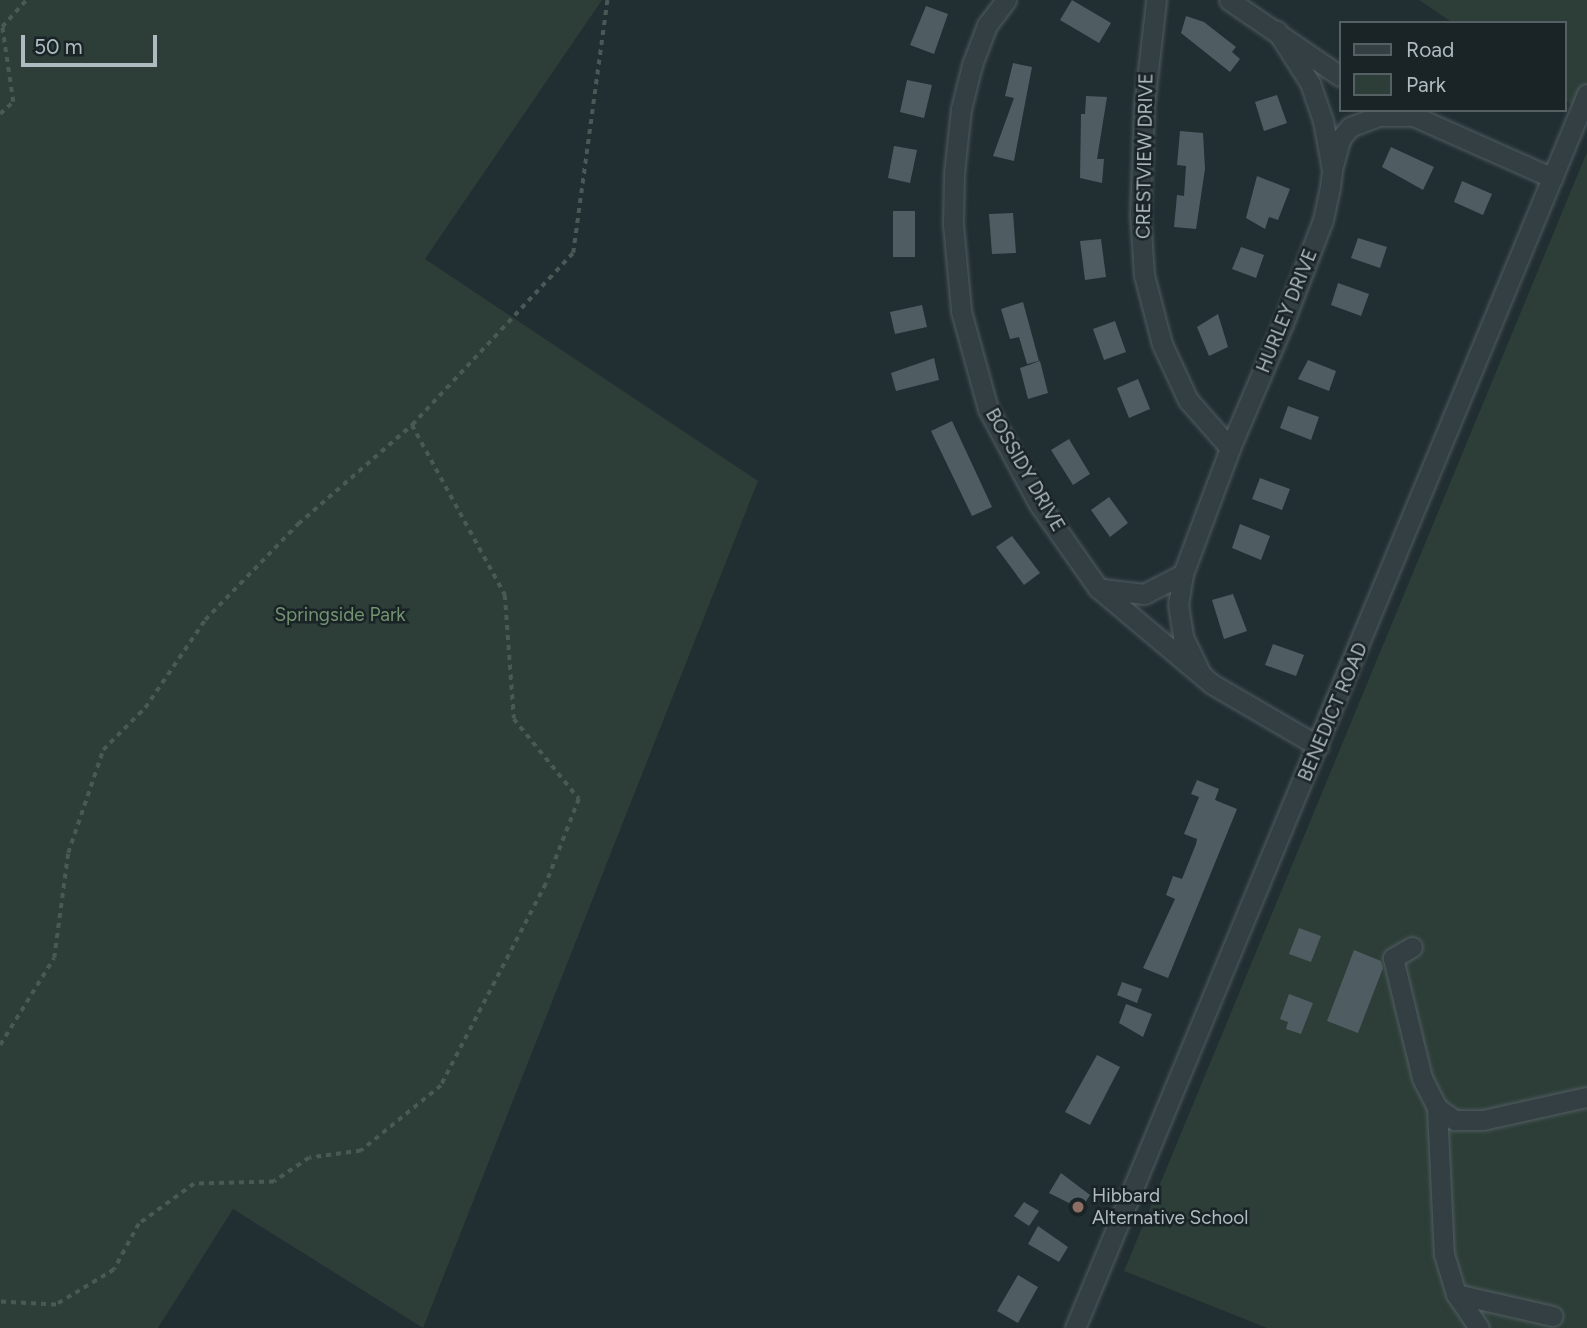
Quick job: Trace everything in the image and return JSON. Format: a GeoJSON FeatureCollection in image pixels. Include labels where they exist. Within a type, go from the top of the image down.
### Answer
{"type":"FeatureCollection","features":[{"type":"Feature","properties":{"kind":"street","name":"BOSSIDY DRIVE"},"geometry":{"type":"LineString","coordinates":[[1006,0],[987,25],[961,109],[953,224],[961,311],[988,409],[1040,504],[1098,588],[1202,676],[1318,746]]}},
{"type":"Feature","properties":{"kind":"street","name":"CRESTVIEW DRIVE"},"geometry":{"type":"LineString","coordinates":[[1156,0],[1144,106],[1140,214],[1144,275],[1162,344],[1188,400],[1230,448]]}},
{"type":"Feature","properties":{"kind":"street"},"geometry":{"type":"LineString","coordinates":[[1229,0],[1338,75]]}},
{"type":"Feature","properties":{"kind":"street","name":"HURLEY DRIVE"},"geometry":{"type":"LineString","coordinates":[[1278,31],[1310,83],[1332,170]]}},
{"type":"Feature","properties":{"kind":"street","name":"BENEDICT ROAD"},"geometry":{"type":"LineString","coordinates":[[1075,1328],[1587,94]]}},
{"type":"Feature","properties":{"kind":"street"},"geometry":{"type":"LineString","coordinates":[[1405,113],[1553,178]]}},
{"type":"Feature","properties":{"kind":"street","name":"HURLEY DRIVE"},"geometry":{"type":"LineString","coordinates":[[1230,448],[1323,220],[1340,139],[1350,127],[1379,116],[1405,113]]}},
{"type":"Feature","properties":{"kind":"street"},"geometry":{"type":"LineString","coordinates":[[1202,676],[1183,637],[1178,604],[1183,574],[1230,448]]}},
{"type":"Feature","properties":{"kind":"street"},"geometry":{"type":"LineString","coordinates":[[1098,588],[1144,594],[1183,574]]}},
{"type":"Feature","properties":{"kind":"street"},"geometry":{"type":"LineString","coordinates":[[1412,947],[1393,958],[1422,1078],[1437,1108],[1439,1206],[1444,1254],[1456,1294],[1479,1328]]}},
{"type":"Feature","properties":{"kind":"street"},"geometry":{"type":"LineString","coordinates":[[1437,1108],[1455,1120],[1483,1120],[1587,1097]]}},
{"type":"Feature","properties":{"kind":"street"},"geometry":{"type":"LineString","coordinates":[[1456,1294],[1553,1316]]}},
{"type":"Feature","properties":{"kind":"path"},"geometry":{"type":"LineString","coordinates":[[0,114],[13,102],[2,27],[26,0]]}},
{"type":"Feature","properties":{"kind":"path"},"geometry":{"type":"LineString","coordinates":[[0,1045],[54,958],[68,853],[103,750],[145,708],[205,620],[299,524],[412,425],[573,253],[607,0]]}},
{"type":"Feature","properties":{"kind":"path"},"geometry":{"type":"LineString","coordinates":[[0,1302],[56,1305],[114,1270],[139,1224],[194,1184],[274,1182],[309,1157],[361,1151],[441,1086],[546,884],[579,799],[514,719],[505,595],[412,425]]}},
{"type":"Feature","properties":{"kind":"green space","name":"Springside Park"},"geometry":{"type":"Polygon","coordinates":[[[0,0],[602,0],[425,259],[758,481],[423,1328],[233,1209],[158,1328],[0,1328],[0,0]]]}},
{"type":"Feature","properties":{"kind":"green space"},"geometry":{"type":"Polygon","coordinates":[[[1419,0],[1587,0],[1587,94],[1580,111],[1566,101],[1566,21],[1450,21],[1419,0]]]}},
{"type":"Feature","properties":{"kind":"green space"},"geometry":{"type":"Polygon","coordinates":[[[1587,152],[1587,1328],[1267,1328],[1124,1271],[1587,152]]]}},
{"type":"Feature","properties":{"kind":"building"},"geometry":{"type":"Polygon","coordinates":[[[1072,0],[1111,23],[1099,43],[1060,20],[1072,0]]]}},
{"type":"Feature","properties":{"kind":"building"},"geometry":{"type":"Polygon","coordinates":[[[926,6],[948,14],[934,54],[910,45],[926,6]]]}},
{"type":"Feature","properties":{"kind":"building"},"geometry":{"type":"Polygon","coordinates":[[[1186,16],[1204,22],[1236,47],[1232,52],[1240,59],[1230,72],[1181,33],[1186,16]]]}},
{"type":"Feature","properties":{"kind":"building"},"geometry":{"type":"Polygon","coordinates":[[[1013,63],[1032,67],[1014,161],[993,156],[1014,98],[1005,96],[1013,63]]]}},
{"type":"Feature","properties":{"kind":"building"},"geometry":{"type":"Polygon","coordinates":[[[907,80],[932,85],[924,118],[900,112],[907,80]]]}},
{"type":"Feature","properties":{"kind":"building"},"geometry":{"type":"Polygon","coordinates":[[[1277,95],[1287,123],[1264,131],[1255,102],[1277,95]]]}},
{"type":"Feature","properties":{"kind":"building"},"geometry":{"type":"Polygon","coordinates":[[[1086,96],[1107,97],[1097,159],[1104,159],[1102,183],[1080,178],[1081,114],[1085,114],[1086,96]]]}},
{"type":"Feature","properties":{"kind":"building"},"geometry":{"type":"Polygon","coordinates":[[[1180,131],[1203,133],[1205,169],[1196,229],[1174,227],[1177,195],[1184,196],[1186,166],[1177,165],[1180,131]]]}},
{"type":"Feature","properties":{"kind":"building"},"geometry":{"type":"Polygon","coordinates":[[[894,146],[917,150],[910,183],[888,178],[894,146]]]}},
{"type":"Feature","properties":{"kind":"building"},"geometry":{"type":"Polygon","coordinates":[[[1391,147],[1434,167],[1423,190],[1382,167],[1391,147]]]}},
{"type":"Feature","properties":{"kind":"building"},"geometry":{"type":"Polygon","coordinates":[[[1257,176],[1290,189],[1278,220],[1269,217],[1265,229],[1246,218],[1257,176]]]}},
{"type":"Feature","properties":{"kind":"building"},"geometry":{"type":"Polygon","coordinates":[[[1462,181],[1492,194],[1483,215],[1454,202],[1462,181]]]}},
{"type":"Feature","properties":{"kind":"building"},"geometry":{"type":"Polygon","coordinates":[[[893,211],[915,211],[915,257],[893,257],[893,211]]]}},
{"type":"Feature","properties":{"kind":"building"},"geometry":{"type":"Polygon","coordinates":[[[1013,213],[1016,253],[992,254],[989,214],[1013,213]]]}},
{"type":"Feature","properties":{"kind":"building"},"geometry":{"type":"Polygon","coordinates":[[[1358,238],[1387,247],[1380,268],[1351,258],[1358,238]]]}},
{"type":"Feature","properties":{"kind":"building"},"geometry":{"type":"Polygon","coordinates":[[[1101,239],[1106,277],[1085,280],[1080,241],[1101,239]]]}},
{"type":"Feature","properties":{"kind":"building"},"geometry":{"type":"Polygon","coordinates":[[[1241,247],[1264,255],[1256,278],[1232,269],[1241,247]]]}},
{"type":"Feature","properties":{"kind":"building"},"geometry":{"type":"Polygon","coordinates":[[[1338,283],[1369,294],[1361,316],[1331,305],[1338,283]]]}},
{"type":"Feature","properties":{"kind":"building"},"geometry":{"type":"Polygon","coordinates":[[[1023,302],[1039,361],[1027,364],[1019,337],[1010,339],[1001,309],[1023,302]]]}},
{"type":"Feature","properties":{"kind":"building"},"geometry":{"type":"Polygon","coordinates":[[[922,305],[927,327],[895,334],[890,312],[922,305]]]}},
{"type":"Feature","properties":{"kind":"building"},"geometry":{"type":"Polygon","coordinates":[[[1218,314],[1228,347],[1209,356],[1197,327],[1218,314]]]}},
{"type":"Feature","properties":{"kind":"building"},"geometry":{"type":"Polygon","coordinates":[[[1115,321],[1126,352],[1104,360],[1093,329],[1115,321]]]}},
{"type":"Feature","properties":{"kind":"building"},"geometry":{"type":"Polygon","coordinates":[[[934,358],[939,380],[896,391],[891,373],[934,358]]]}},
{"type":"Feature","properties":{"kind":"building"},"geometry":{"type":"Polygon","coordinates":[[[1308,360],[1336,371],[1329,391],[1298,379],[1308,360]]]}},
{"type":"Feature","properties":{"kind":"building"},"geometry":{"type":"Polygon","coordinates":[[[1040,361],[1048,393],[1028,399],[1020,368],[1040,361]]]}},
{"type":"Feature","properties":{"kind":"building"},"geometry":{"type":"Polygon","coordinates":[[[1138,379],[1150,409],[1129,418],[1117,388],[1138,379]]]}},
{"type":"Feature","properties":{"kind":"building"},"geometry":{"type":"Polygon","coordinates":[[[1288,406],[1319,417],[1311,440],[1280,428],[1288,406]]]}},
{"type":"Feature","properties":{"kind":"building"},"geometry":{"type":"Polygon","coordinates":[[[952,421],[992,507],[972,516],[931,431],[952,421]]]}},
{"type":"Feature","properties":{"kind":"building"},"geometry":{"type":"Polygon","coordinates":[[[1069,439],[1090,474],[1073,485],[1051,450],[1069,439]]]}},
{"type":"Feature","properties":{"kind":"building"},"geometry":{"type":"Polygon","coordinates":[[[1260,478],[1290,489],[1282,510],[1252,499],[1260,478]]]}},
{"type":"Feature","properties":{"kind":"building"},"geometry":{"type":"Polygon","coordinates":[[[1109,497],[1128,523],[1110,537],[1091,510],[1109,497]]]}},
{"type":"Feature","properties":{"kind":"building"},"geometry":{"type":"Polygon","coordinates":[[[1240,524],[1270,536],[1261,560],[1232,548],[1240,524]]]}},
{"type":"Feature","properties":{"kind":"building"},"geometry":{"type":"Polygon","coordinates":[[[1012,536],[1040,573],[1024,585],[996,547],[1012,536]]]}},
{"type":"Feature","properties":{"kind":"building"},"geometry":{"type":"Polygon","coordinates":[[[1233,594],[1247,631],[1224,639],[1212,600],[1233,594]]]}},
{"type":"Feature","properties":{"kind":"building"},"geometry":{"type":"Polygon","coordinates":[[[1273,644],[1304,655],[1296,676],[1265,665],[1273,644]]]}},
{"type":"Feature","properties":{"kind":"building"},"geometry":{"type":"Polygon","coordinates":[[[1197,780],[1219,789],[1215,800],[1237,809],[1168,978],[1143,968],[1175,899],[1166,895],[1173,876],[1182,879],[1196,844],[1197,839],[1184,834],[1199,797],[1191,794],[1197,780]]]}},
{"type":"Feature","properties":{"kind":"building"},"geometry":{"type":"Polygon","coordinates":[[[1299,928],[1321,936],[1311,962],[1289,954],[1299,928]]]}},
{"type":"Feature","properties":{"kind":"building"},"geometry":{"type":"Polygon","coordinates":[[[1354,950],[1381,961],[1383,968],[1358,1033],[1327,1021],[1354,950]]]}},
{"type":"Feature","properties":{"kind":"building"},"geometry":{"type":"Polygon","coordinates":[[[1122,982],[1142,989],[1137,1003],[1117,995],[1122,982]]]}},
{"type":"Feature","properties":{"kind":"building"},"geometry":{"type":"Polygon","coordinates":[[[1289,994],[1313,1003],[1301,1034],[1286,1029],[1288,1022],[1280,1019],[1289,994]]]}},
{"type":"Feature","properties":{"kind":"building"},"geometry":{"type":"Polygon","coordinates":[[[1126,1004],[1152,1014],[1143,1037],[1119,1023],[1126,1004]]]}},
{"type":"Feature","properties":{"kind":"building"},"geometry":{"type":"Polygon","coordinates":[[[1097,1055],[1120,1067],[1090,1125],[1065,1112],[1097,1055]]]}},
{"type":"Feature","properties":{"kind":"building"},"geometry":{"type":"Polygon","coordinates":[[[1061,1173],[1090,1195],[1081,1209],[1049,1193],[1061,1173]]]}},
{"type":"Feature","properties":{"kind":"building"},"geometry":{"type":"Polygon","coordinates":[[[1024,1202],[1039,1211],[1029,1226],[1014,1216],[1024,1202]]]}},
{"type":"Feature","properties":{"kind":"building"},"geometry":{"type":"Polygon","coordinates":[[[1038,1226],[1068,1247],[1059,1262],[1028,1244],[1038,1226]]]}},
{"type":"Feature","properties":{"kind":"building"},"geometry":{"type":"Polygon","coordinates":[[[1018,1275],[1038,1287],[1018,1323],[997,1311],[1018,1275]]]}},
{"type":"Feature","properties":{"kind":"place","name":"Hibbard Alternative School"},"geometry":{"type":"Point","coordinates":[1078,1207]}}]}
